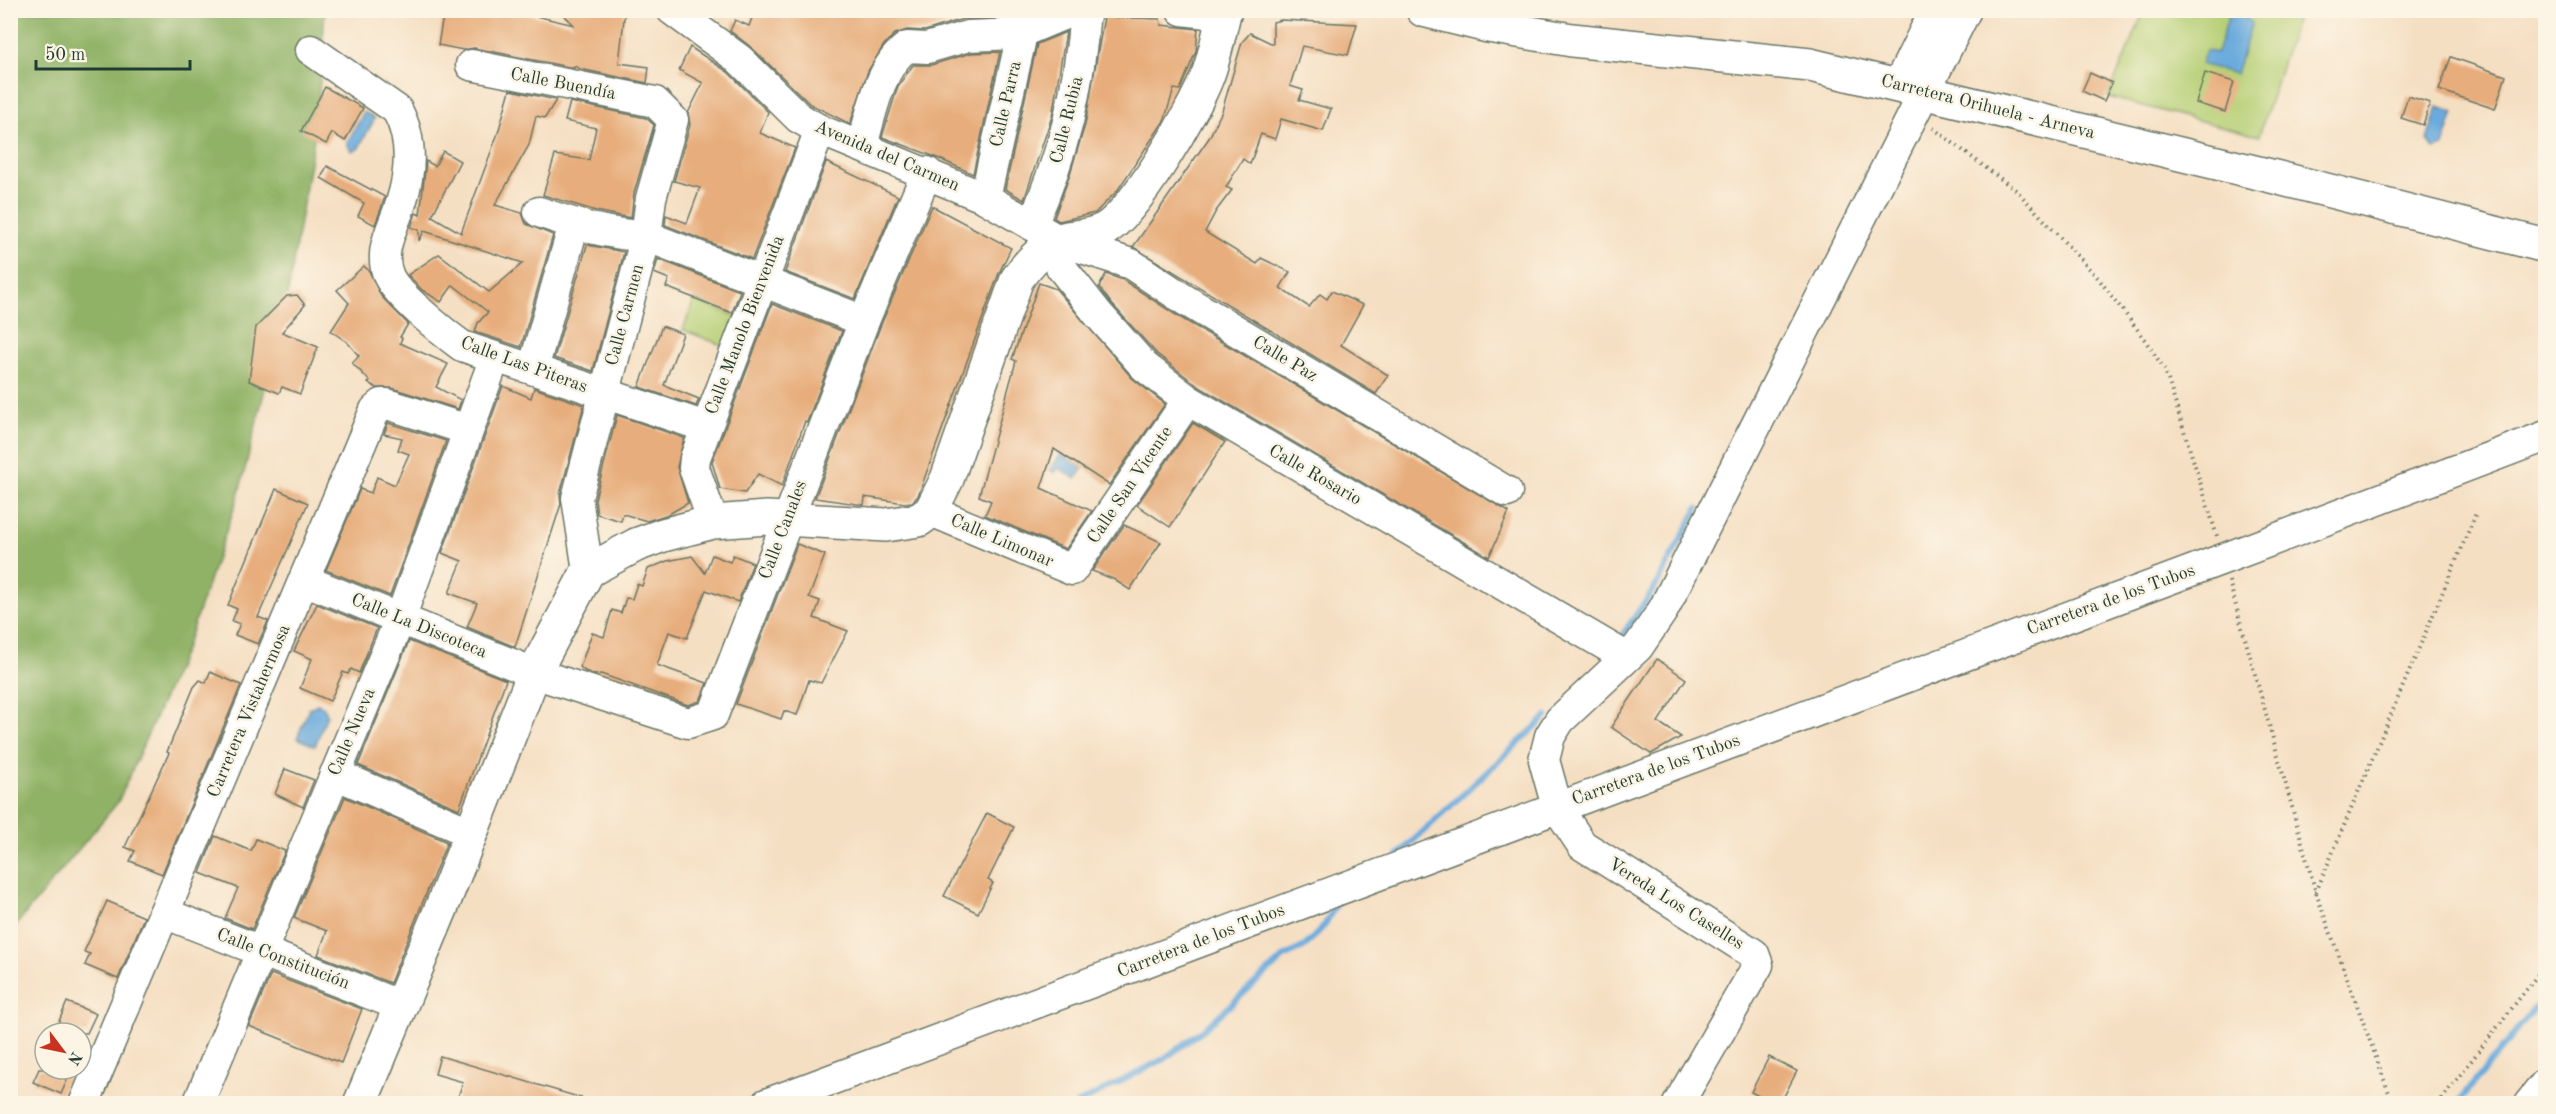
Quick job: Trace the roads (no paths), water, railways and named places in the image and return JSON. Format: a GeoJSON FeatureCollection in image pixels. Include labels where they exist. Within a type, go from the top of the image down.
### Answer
{"type":"FeatureCollection","features":[{"type":"Feature","properties":{"kind":"main road","name":"Carretera Orihuela - Arneva"},"geometry":{"type":"LineString","coordinates":[[1423,10],[1488,26],[1572,40],[1810,65],[2546,246]]}},
{"type":"Feature","properties":{"kind":"main road"},"geometry":{"type":"LineString","coordinates":[[360,1104],[534,673],[588,570],[636,545],[663,535],[713,522],[737,519],[787,519],[886,525],[919,520],[931,512],[947,479],[1017,279],[1045,233],[1087,237],[1107,228],[1125,212],[1177,136],[1207,77],[1224,13]]}},
{"type":"Feature","properties":{"kind":"street","name":"Avenida del Carmen"},"geometry":{"type":"LineString","coordinates":[[672,10],[739,59],[799,117],[820,130],[927,172],[985,198],[1045,233]]}},
{"type":"Feature","properties":{"kind":"street"},"geometry":{"type":"LineString","coordinates":[[1182,10],[1224,13]]}},
{"type":"Feature","properties":{"kind":"street"},"geometry":{"type":"LineString","coordinates":[[1913,89],[1935,10]]}},
{"type":"Feature","properties":{"kind":"street"},"geometry":{"type":"LineString","coordinates":[[1913,89],[1966,10]]}},
{"type":"Feature","properties":{"kind":"street"},"geometry":{"type":"LineString","coordinates":[[862,147],[878,88],[908,47],[927,48],[1016,22],[1087,11]]}},
{"type":"Feature","properties":{"kind":"street","name":"Calle Rubia"},"geometry":{"type":"LineString","coordinates":[[1045,233],[1075,99],[1087,11]]}},
{"type":"Feature","properties":{"kind":"street","name":"Calle Parra"},"geometry":{"type":"LineString","coordinates":[[985,198],[1020,43],[1016,22]]}},
{"type":"Feature","properties":{"kind":"street","name":"Calle Las Piteras"},"geometry":{"type":"LineString","coordinates":[[310,50],[397,110],[405,124],[409,161],[401,203],[385,245],[385,262],[389,278],[437,328],[462,346],[706,427]]}},
{"type":"Feature","properties":{"kind":"street","name":"Calle Buendía"},"geometry":{"type":"LineString","coordinates":[[471,65],[655,102]]}},
{"type":"Feature","properties":{"kind":"street","name":"Vereda Los Caselles"},"geometry":{"type":"LineString","coordinates":[[1678,1104],[1758,965],[1754,954],[1582,845],[1557,807],[1544,760],[1550,736],[1560,720],[1638,647],[1663,610],[1913,89]]}},
{"type":"Feature","properties":{"kind":"street","name":"Calle Carmen"},"geometry":{"type":"LineString","coordinates":[[588,570],[577,498],[646,236],[651,198],[673,120],[655,102]]}},
{"type":"Feature","properties":{"kind":"street","name":"Calle Manolo Bienvenida"},"geometry":{"type":"LineString","coordinates":[[713,522],[694,468],[695,458],[820,130]]}},
{"type":"Feature","properties":{"kind":"street","name":"Calle Canales"},"geometry":{"type":"LineString","coordinates":[[534,673],[688,723],[713,715],[864,321],[927,172]]}},
{"type":"Feature","properties":{"kind":"street"},"geometry":{"type":"LineString","coordinates":[[539,212],[574,224],[625,236],[646,236],[864,321]]}},
{"type":"Feature","properties":{"kind":"street"},"geometry":{"type":"LineString","coordinates":[[533,369],[574,224]]}},
{"type":"Feature","properties":{"kind":"street","name":"Calle Rosario"},"geometry":{"type":"LineString","coordinates":[[1045,233],[1060,267],[1098,314],[1145,367],[1188,400],[1626,657]]}},
{"type":"Feature","properties":{"kind":"street","name":"Calle Paz"},"geometry":{"type":"LineString","coordinates":[[1045,233],[1131,264],[1185,300],[1507,492]]}},
{"type":"Feature","properties":{"kind":"street","name":"Calle Nueva"},"geometry":{"type":"LineString","coordinates":[[198,1104],[400,619],[495,357]]}},
{"type":"Feature","properties":{"kind":"street","name":"Calle San Vicente"},"geometry":{"type":"LineString","coordinates":[[1072,570],[1188,400]]}},
{"type":"Feature","properties":{"kind":"street","name":"Carretera Vistahermosa"},"geometry":{"type":"LineString","coordinates":[[84,1104],[378,406],[387,405],[468,429]]}},
{"type":"Feature","properties":{"kind":"street","name":"Carretera de los Tubos"},"geometry":{"type":"LineString","coordinates":[[766,1104],[2546,436]]}},
{"type":"Feature","properties":{"kind":"street","name":"Calle Limonar"},"geometry":{"type":"LineString","coordinates":[[931,512],[1072,570]]}},
{"type":"Feature","properties":{"kind":"street","name":"Calle La Discoteca"},"geometry":{"type":"LineString","coordinates":[[304,580],[534,673]]}},
{"type":"Feature","properties":{"kind":"street"},"geometry":{"type":"LineString","coordinates":[[335,774],[471,833]]}},
{"type":"Feature","properties":{"kind":"street","name":"Calle Constitución"},"geometry":{"type":"LineString","coordinates":[[164,913],[401,1006]]}},
{"type":"Feature","properties":{"kind":"street"},"geometry":{"type":"LineString","coordinates":[[2529,1104],[2546,1083]]}},
{"type":"Feature","properties":{"kind":"water"},"geometry":{"type":"Polygon","coordinates":[[[2237,11],[2249,11],[2246,20],[2252,22],[2236,74],[2201,64],[2206,50],[2217,53],[2229,15],[2235,17],[2237,11]]]}},
{"type":"Feature","properties":{"kind":"water"},"geometry":{"type":"Polygon","coordinates":[[[2438,107],[2454,113],[2443,146],[2434,149],[2427,140],[2438,107]]]}},
{"type":"Feature","properties":{"kind":"water"},"geometry":{"type":"Polygon","coordinates":[[[364,112],[375,118],[358,149],[351,151],[347,143],[364,112]]]}},
{"type":"Feature","properties":{"kind":"water"},"geometry":{"type":"Polygon","coordinates":[[[1061,454],[1083,468],[1076,479],[1059,468],[1055,473],[1050,470],[1061,454]]]}},
{"type":"Feature","properties":{"kind":"water"},"geometry":{"type":"Polygon","coordinates":[[[317,704],[324,707],[327,715],[315,746],[297,738],[309,709],[317,704]]]}},
{"type":"Feature","properties":{"kind":"waterway"},"geometry":{"type":"LineString","coordinates":[[1617,643],[1654,589],[1698,508]]}},
{"type":"Feature","properties":{"kind":"waterway"},"geometry":{"type":"LineString","coordinates":[[1398,855],[1547,716]]}},
{"type":"Feature","properties":{"kind":"waterway"},"geometry":{"type":"LineString","coordinates":[[1077,1104],[1164,1059],[1204,1029],[1284,957],[1305,946],[1324,926],[1337,903]]}},
{"type":"Feature","properties":{"kind":"waterway"},"geometry":{"type":"LineString","coordinates":[[2457,1104],[2546,994]]}}]}
